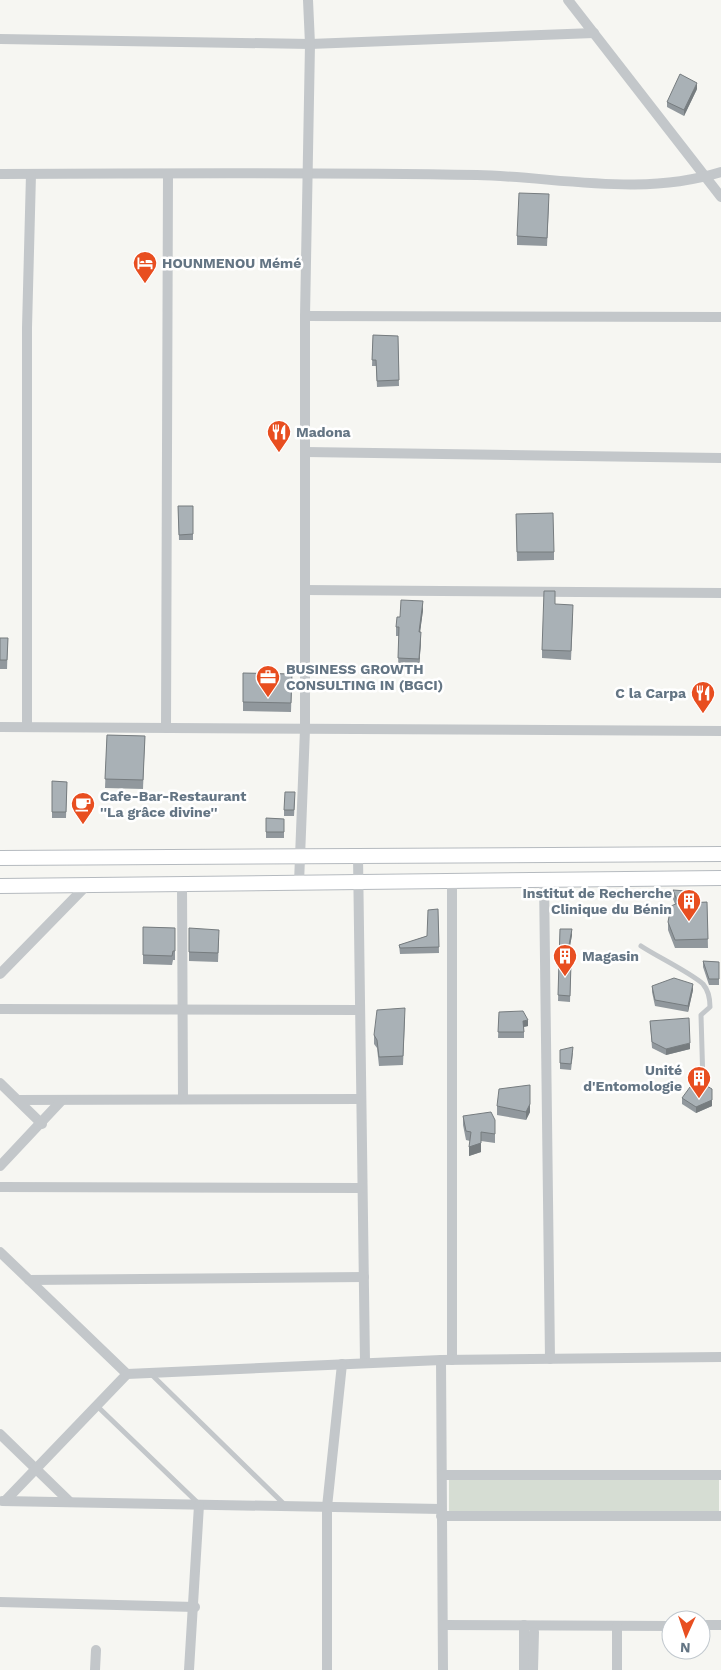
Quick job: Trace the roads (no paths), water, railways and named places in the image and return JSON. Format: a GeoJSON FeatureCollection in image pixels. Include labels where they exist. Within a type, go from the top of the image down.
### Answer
{"type":"FeatureCollection","features":[{"type":"Feature","properties":{"kind":"street"},"geometry":{"type":"LineString","coordinates":[[299,883],[304,729],[306,452],[304,316],[310,44],[308,0]]}},
{"type":"Feature","properties":{"kind":"street"},"geometry":{"type":"LineString","coordinates":[[568,0],[721,197]]}},
{"type":"Feature","properties":{"kind":"street"},"geometry":{"type":"LineString","coordinates":[[0,39],[310,44],[594,33]]}},
{"type":"Feature","properties":{"kind":"street"},"geometry":{"type":"LineString","coordinates":[[0,174],[308,172],[503,176],[634,186],[707,177],[721,172]]}},
{"type":"Feature","properties":{"kind":"street"},"geometry":{"type":"LineString","coordinates":[[27,727],[27,328],[31,174]]}},
{"type":"Feature","properties":{"kind":"street"},"geometry":{"type":"LineString","coordinates":[[166,728],[168,174]]}},
{"type":"Feature","properties":{"kind":"street"},"geometry":{"type":"LineString","coordinates":[[304,316],[721,318]]}},
{"type":"Feature","properties":{"kind":"street"},"geometry":{"type":"LineString","coordinates":[[306,452],[721,458]]}},
{"type":"Feature","properties":{"kind":"street"},"geometry":{"type":"LineString","coordinates":[[305,590],[721,593]]}},
{"type":"Feature","properties":{"kind":"street"},"geometry":{"type":"LineString","coordinates":[[0,727],[721,731]]}},
{"type":"Feature","properties":{"kind":"street"},"geometry":{"type":"LineString","coordinates":[[0,858],[721,854]]}},
{"type":"Feature","properties":{"kind":"street"},"geometry":{"type":"LineString","coordinates":[[358,856],[365,1362]]}},
{"type":"Feature","properties":{"kind":"street"},"geometry":{"type":"LineString","coordinates":[[0,886],[721,878]]}},
{"type":"Feature","properties":{"kind":"street"},"geometry":{"type":"LineString","coordinates":[[544,880],[550,1359]]}},
{"type":"Feature","properties":{"kind":"street"},"geometry":{"type":"LineString","coordinates":[[452,881],[452,1360]]}},
{"type":"Feature","properties":{"kind":"street"},"geometry":{"type":"LineString","coordinates":[[182,884],[183,1099]]}},
{"type":"Feature","properties":{"kind":"street"},"geometry":{"type":"LineString","coordinates":[[0,974],[87,885]]}},
{"type":"Feature","properties":{"kind":"street"},"geometry":{"type":"LineString","coordinates":[[0,1009],[360,1010]]}},
{"type":"Feature","properties":{"kind":"street"},"geometry":{"type":"LineString","coordinates":[[0,1083],[42,1124]]}},
{"type":"Feature","properties":{"kind":"street"},"geometry":{"type":"LineString","coordinates":[[18,1100],[361,1099]]}},
{"type":"Feature","properties":{"kind":"street"},"geometry":{"type":"LineString","coordinates":[[0,1166],[42,1124],[62,1100]]}},
{"type":"Feature","properties":{"kind":"street"},"geometry":{"type":"LineString","coordinates":[[0,1187],[362,1188]]}},
{"type":"Feature","properties":{"kind":"street"},"geometry":{"type":"LineString","coordinates":[[0,1252],[127,1374]]}},
{"type":"Feature","properties":{"kind":"street"},"geometry":{"type":"LineString","coordinates":[[29,1280],[364,1277]]}},
{"type":"Feature","properties":{"kind":"street"},"geometry":{"type":"LineString","coordinates":[[2,1501],[127,1374],[365,1362],[721,1357]]}},
{"type":"Feature","properties":{"kind":"street"},"geometry":{"type":"LineString","coordinates":[[441,1360],[443,1670]]}},
{"type":"Feature","properties":{"kind":"street"},"geometry":{"type":"LineString","coordinates":[[327,1670],[327,1507],[342,1364]]}},
{"type":"Feature","properties":{"kind":"street"},"geometry":{"type":"LineString","coordinates":[[0,1434],[70,1502]]}},
{"type":"Feature","properties":{"kind":"street"},"geometry":{"type":"LineString","coordinates":[[442,1475],[721,1474]]}},
{"type":"Feature","properties":{"kind":"street"},"geometry":{"type":"LineString","coordinates":[[2,1501],[327,1507],[441,1513],[721,1516]]}},
{"type":"Feature","properties":{"kind":"street"},"geometry":{"type":"LineString","coordinates":[[189,1670],[195,1607],[199,1505]]}},
{"type":"Feature","properties":{"kind":"street"},"geometry":{"type":"LineString","coordinates":[[0,1602],[195,1607]]}},
{"type":"Feature","properties":{"kind":"street"},"geometry":{"type":"LineString","coordinates":[[443,1625],[661,1626]]}},
{"type":"Feature","properties":{"kind":"street"},"geometry":{"type":"LineString","coordinates":[[524,1625],[524,1670]]}},
{"type":"Feature","properties":{"kind":"street"},"geometry":{"type":"LineString","coordinates":[[617,1626],[617,1670]]}},
{"type":"Feature","properties":{"kind":"street"},"geometry":{"type":"LineString","coordinates":[[533,1670],[534,1632]]}},
{"type":"Feature","properties":{"kind":"street"},"geometry":{"type":"LineString","coordinates":[[95,1670],[96,1650]]}},
{"type":"Feature","properties":{"kind":"lane"},"geometry":{"type":"LineString","coordinates":[[641,946],[696,979],[704,985],[710,996],[710,1006],[701,1015],[703,1084]]}},
{"type":"Feature","properties":{"kind":"lane"},"geometry":{"type":"LineString","coordinates":[[148,1372],[286,1506]]}},
{"type":"Feature","properties":{"kind":"lane"},"geometry":{"type":"LineString","coordinates":[[96,1405],[199,1505]]}},
{"type":"Feature","properties":{"kind":"place","name":"HOUNMENOU Mémé"},"geometry":{"type":"Point","coordinates":[145,284]}},
{"type":"Feature","properties":{"kind":"place","name":"Madona"},"geometry":{"type":"Point","coordinates":[279,453]}},
{"type":"Feature","properties":{"kind":"place","name":"BUSINESS GROWTH CONSULTING IN (BGCI)"},"geometry":{"type":"Point","coordinates":[268,698]}},
{"type":"Feature","properties":{"kind":"place","name":"C la Carpa"},"geometry":{"type":"Point","coordinates":[703,714]}},
{"type":"Feature","properties":{"kind":"place","name":"Cafe-Bar-Restaurant ''La grâce divine''"},"geometry":{"type":"Point","coordinates":[83,825]}},
{"type":"Feature","properties":{"kind":"place","name":"Institut de Recherche Clinique du Bénin"},"geometry":{"type":"Point","coordinates":[689,922]}},
{"type":"Feature","properties":{"kind":"place","name":"Magasin"},"geometry":{"type":"Point","coordinates":[565,977]}},
{"type":"Feature","properties":{"kind":"place","name":"Unité d'Entomologie"},"geometry":{"type":"Point","coordinates":[699,1099]}}]}
